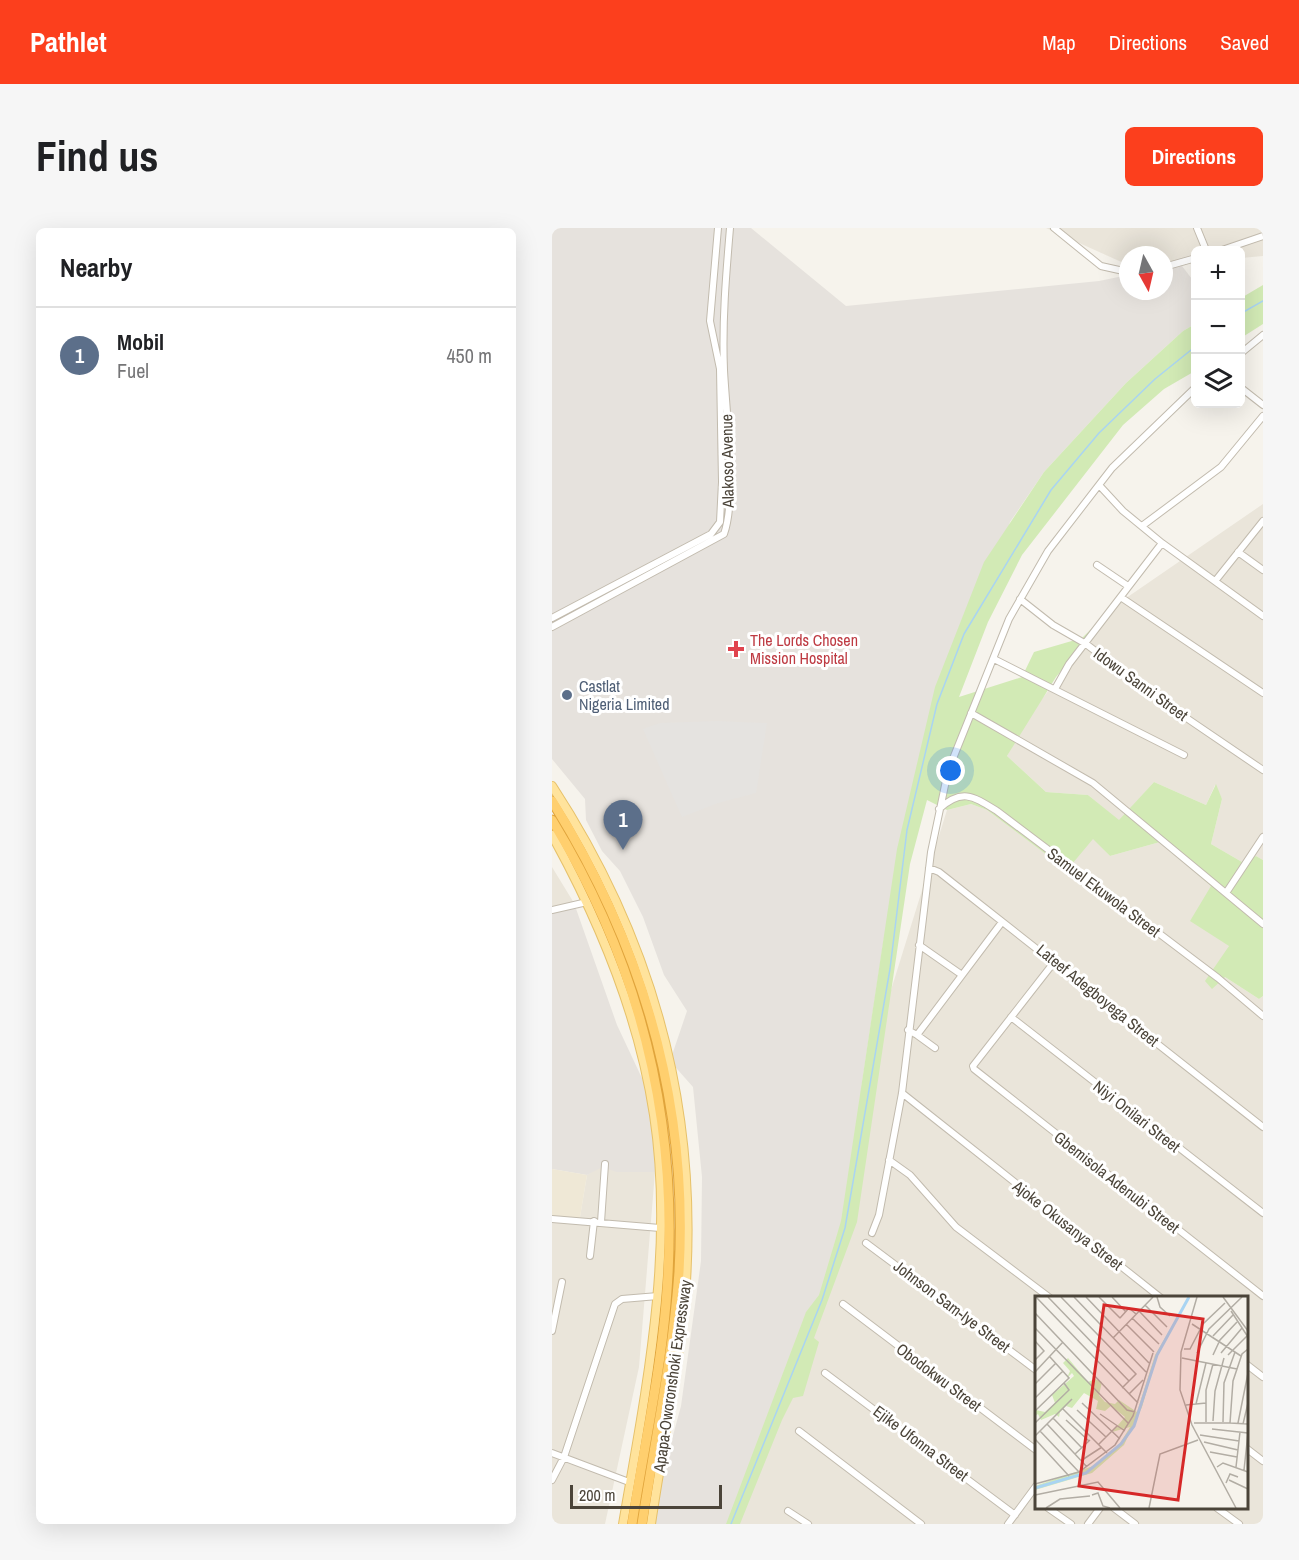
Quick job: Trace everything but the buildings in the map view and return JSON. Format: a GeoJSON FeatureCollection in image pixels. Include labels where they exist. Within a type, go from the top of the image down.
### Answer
{"type":"FeatureCollection","features":[{"type":"Feature","properties":{"kind":"highway","name":"Apapa-Oworonshoki Expressway"},"geometry":{"type":"LineString","coordinates":[[552,801],[601,888],[650,998],[672,1109],[679,1174],[680,1237],[670,1350],[642,1524]]}},
{"type":"Feature","properties":{"kind":"highway","name":"Apapa-Oworonshoki Expressway"},"geometry":{"type":"LineString","coordinates":[[552,820],[613,939],[648,1040],[660,1097],[667,1152],[669,1237],[666,1303],[632,1524]]}},
{"type":"Feature","properties":{"kind":"main road","name":"Apapa-Oworonshoki Expressway"},"geometry":{"type":"LineString","coordinates":[[552,786],[588,844],[608,884],[650,998],[679,1098],[687,1182],[687,1243],[679,1347],[651,1524]]}},
{"type":"Feature","properties":{"kind":"main road","name":"Apapa-Oworonshoki Expressway"},"geometry":{"type":"LineString","coordinates":[[552,835],[586,890],[587,902],[612,961],[640,1043],[655,1117],[660,1228],[657,1296],[651,1349],[623,1524]]}},
{"type":"Feature","properties":{"kind":"street","name":"Alakoso Avenue"},"geometry":{"type":"LineString","coordinates":[[552,618],[711,534],[719,526],[722,482],[720,379],[718,354],[710,323],[718,228]]}},
{"type":"Feature","properties":{"kind":"street","name":"Alakoso Avenue"},"geometry":{"type":"LineString","coordinates":[[552,627],[724,534],[729,513],[729,479],[723,323],[730,228]]}},
{"type":"Feature","properties":{"kind":"street"},"geometry":{"type":"LineString","coordinates":[[1054,228],[1101,266],[1119,270]]}},
{"type":"Feature","properties":{"kind":"street"},"geometry":{"type":"LineString","coordinates":[[1197,228],[1204,246]]}},
{"type":"Feature","properties":{"kind":"street"},"geometry":{"type":"LineString","coordinates":[[1233,246],[1263,236]]}},
{"type":"Feature","properties":{"kind":"street"},"geometry":{"type":"LineString","coordinates":[[1173,264],[1191,259]]}},
{"type":"Feature","properties":{"kind":"street"},"geometry":{"type":"LineString","coordinates":[[710,323],[723,323]]}},
{"type":"Feature","properties":{"kind":"street"},"geometry":{"type":"LineString","coordinates":[[1245,350],[1263,335]]}},
{"type":"Feature","properties":{"kind":"street"},"geometry":{"type":"LineString","coordinates":[[1245,391],[1263,405]]}},
{"type":"Feature","properties":{"kind":"street"},"geometry":{"type":"LineString","coordinates":[[872,1233],[879,1215],[902,1093],[929,868],[948,771],[1020,599],[1060,535],[1112,468],[1191,392]]}},
{"type":"Feature","properties":{"kind":"street"},"geometry":{"type":"LineString","coordinates":[[1142,526],[1221,467],[1263,416]]}},
{"type":"Feature","properties":{"kind":"street"},"geometry":{"type":"LineString","coordinates":[[1100,485],[1123,511],[1162,543],[1263,616]]}},
{"type":"Feature","properties":{"kind":"street"},"geometry":{"type":"LineString","coordinates":[[1216,580],[1263,521]]}},
{"type":"Feature","properties":{"kind":"street"},"geometry":{"type":"LineString","coordinates":[[1055,689],[1069,664],[1122,598],[1128,586],[1162,543]]}},
{"type":"Feature","properties":{"kind":"street"},"geometry":{"type":"LineString","coordinates":[[1238,552],[1263,570]]}},
{"type":"Feature","properties":{"kind":"street"},"geometry":{"type":"LineString","coordinates":[[1097,565],[1128,586]]}},
{"type":"Feature","properties":{"kind":"street"},"geometry":{"type":"LineString","coordinates":[[1122,598],[1263,693]]}},
{"type":"Feature","properties":{"kind":"street","name":"Idowu Sanni Street"},"geometry":{"type":"LineString","coordinates":[[1020,599],[1053,625],[1086,644],[1160,700],[1263,770]]}},
{"type":"Feature","properties":{"kind":"street"},"geometry":{"type":"LineString","coordinates":[[994,659],[1184,755]]}},
{"type":"Feature","properties":{"kind":"street"},"geometry":{"type":"LineString","coordinates":[[971,713],[1093,783],[1263,924]]}},
{"type":"Feature","properties":{"kind":"street","name":"Samuel Ekuwola Street"},"geometry":{"type":"LineString","coordinates":[[939,810],[953,797],[960,795],[980,801],[997,811],[1218,978],[1263,1016]]}},
{"type":"Feature","properties":{"kind":"street"},"geometry":{"type":"LineString","coordinates":[[1226,893],[1261,849],[1263,837]]}},
{"type":"Feature","properties":{"kind":"street","name":"Lateef Adegboyega Street"},"geometry":{"type":"LineString","coordinates":[[929,868],[939,872],[1055,961],[1263,1127]]}},
{"type":"Feature","properties":{"kind":"street"},"geometry":{"type":"LineString","coordinates":[[552,910],[587,902]]}},
{"type":"Feature","properties":{"kind":"street"},"geometry":{"type":"LineString","coordinates":[[917,1035],[1002,922]]}},
{"type":"Feature","properties":{"kind":"street"},"geometry":{"type":"LineString","coordinates":[[919,945],[962,975]]}},
{"type":"Feature","properties":{"kind":"street"},"geometry":{"type":"LineString","coordinates":[[1011,1017],[1055,961]]}},
{"type":"Feature","properties":{"kind":"street","name":"Gbemisola Adenubi Street"},"geometry":{"type":"LineString","coordinates":[[1011,1017],[973,1066],[1263,1296]]}},
{"type":"Feature","properties":{"kind":"street","name":"Niyi Onilari Street"},"geometry":{"type":"LineString","coordinates":[[1011,1017],[1263,1213]]}},
{"type":"Feature","properties":{"kind":"street"},"geometry":{"type":"LineString","coordinates":[[908,1030],[935,1048]]}},
{"type":"Feature","properties":{"kind":"street","name":"Ajoke Okusanya Street"},"geometry":{"type":"LineString","coordinates":[[902,1093],[1158,1296]]}},
{"type":"Feature","properties":{"kind":"street"},"geometry":{"type":"LineString","coordinates":[[889,1160],[910,1174],[956,1227],[1047,1296]]}},
{"type":"Feature","properties":{"kind":"street"},"geometry":{"type":"LineString","coordinates":[[590,1256],[598,1222],[605,1164]]}},
{"type":"Feature","properties":{"kind":"street"},"geometry":{"type":"LineString","coordinates":[[552,1219],[660,1228]]}},
{"type":"Feature","properties":{"kind":"street","name":"Johnson Sam-Iye Street"},"geometry":{"type":"LineString","coordinates":[[867,1244],[1035,1369]]}},
{"type":"Feature","properties":{"kind":"street"},"geometry":{"type":"LineString","coordinates":[[552,1331],[560,1306],[562,1282]]}},
{"type":"Feature","properties":{"kind":"street"},"geometry":{"type":"LineString","coordinates":[[552,1480],[564,1457],[615,1304],[622,1299],[657,1296]]}},
{"type":"Feature","properties":{"kind":"street","name":"Obodokwu Street"},"geometry":{"type":"LineString","coordinates":[[843,1304],[1035,1449]]}},
{"type":"Feature","properties":{"kind":"street"},"geometry":{"type":"LineString","coordinates":[[1248,1366],[1263,1377]]}},
{"type":"Feature","properties":{"kind":"street","name":"Ejike Ufonna Street"},"geometry":{"type":"LineString","coordinates":[[825,1373],[1015,1515]]}},
{"type":"Feature","properties":{"kind":"street"},"geometry":{"type":"LineString","coordinates":[[799,1431],[921,1524]]}},
{"type":"Feature","properties":{"kind":"street"},"geometry":{"type":"LineString","coordinates":[[1248,1450],[1263,1461]]}},
{"type":"Feature","properties":{"kind":"street"},"geometry":{"type":"LineString","coordinates":[[552,1453],[629,1482]]}},
{"type":"Feature","properties":{"kind":"street"},"geometry":{"type":"LineString","coordinates":[[1008,1524],[1035,1488]]}},
{"type":"Feature","properties":{"kind":"street"},"geometry":{"type":"LineString","coordinates":[[1030,1495],[1035,1498]]}},
{"type":"Feature","properties":{"kind":"street"},"geometry":{"type":"LineString","coordinates":[[1049,1509],[1071,1524]]}},
{"type":"Feature","properties":{"kind":"street"},"geometry":{"type":"LineString","coordinates":[[1088,1524],[1099,1509]]}},
{"type":"Feature","properties":{"kind":"street"},"geometry":{"type":"LineString","coordinates":[[1115,1509],[1135,1524]]}},
{"type":"Feature","properties":{"kind":"street"},"geometry":{"type":"LineString","coordinates":[[1218,1509],[1239,1524]]}},
{"type":"Feature","properties":{"kind":"street"},"geometry":{"type":"LineString","coordinates":[[788,1510],[808,1524]]}},
{"type":"Feature","properties":{"kind":"shaded area"},"geometry":{"type":"Polygon","coordinates":[[[552,228],[751,228],[846,306],[1099,281],[1119,277],[1119,300],[1173,300],[1173,268],[1182,266],[1191,278],[1191,326],[1126,383],[1044,472],[1010,522],[884,938],[841,1221],[819,1295],[806,1312],[726,1524],[649,1524],[681,1406],[701,1261],[702,1177],[693,1087],[670,1061],[687,1011],[664,975],[643,917],[620,871],[602,851],[586,820],[585,799],[552,759],[552,228]]]}},
{"type":"Feature","properties":{"kind":"shaded area"},"geometry":{"type":"Polygon","coordinates":[[[1046,228],[1263,228],[1263,256],[1245,258],[1245,246],[1191,246],[1191,263],[1173,266],[1173,246],[1119,246],[1119,261],[1046,228]]]}},
{"type":"Feature","properties":{"kind":"shaded area"},"geometry":{"type":"Polygon","coordinates":[[[1263,504],[1263,860],[1256,856],[1242,862],[1211,844],[1222,799],[1215,785],[1206,805],[1154,782],[1119,821],[1088,795],[1046,792],[1007,756],[1034,709],[1116,605],[1263,504]]]}},
{"type":"Feature","properties":{"kind":"shaded area"},"geometry":{"type":"Polygon","coordinates":[[[717,721],[767,723],[756,793],[718,803],[682,817],[643,729],[660,723],[717,721]]]}},
{"type":"Feature","properties":{"kind":"shaded area"},"geometry":{"type":"Polygon","coordinates":[[[971,804],[987,810],[1066,869],[1093,838],[1110,856],[1160,842],[1211,886],[1229,945],[1225,977],[1259,999],[1263,996],[1263,1524],[725,1524],[947,810],[971,804]]]}},
{"type":"Feature","properties":{"kind":"shaded area"},"geometry":{"type":"Polygon","coordinates":[[[552,867],[574,903],[552,909],[552,867]]]}},
{"type":"Feature","properties":{"kind":"shaded area"},"geometry":{"type":"Polygon","coordinates":[[[574,903],[617,1025],[648,1091],[656,1137],[655,1172],[617,1172],[602,1167],[587,1175],[552,1169],[552,909],[574,903]]]}},
{"type":"Feature","properties":{"kind":"shaded area"},"geometry":{"type":"Polygon","coordinates":[[[605,1163],[617,1168],[655,1172],[639,1367],[605,1524],[552,1524],[552,1222],[579,1223],[587,1175],[605,1163]]]}},
{"type":"Feature","properties":{"kind":"shaded area"},"geometry":{"type":"Polygon","coordinates":[[[552,1169],[587,1175],[579,1223],[552,1222],[552,1169]]]}},
{"type":"Feature","properties":{"kind":"green space"},"geometry":{"type":"Polygon","coordinates":[[[1263,285],[1263,324],[1245,335],[1245,300],[1245,296],[1263,285]]]}},
{"type":"Feature","properties":{"kind":"green space"},"geometry":{"type":"Polygon","coordinates":[[[1191,326],[1191,373],[1164,389],[1123,425],[1022,555],[988,622],[959,697],[1022,677],[1034,652],[1082,638],[1116,605],[1056,677],[1007,756],[1046,792],[1088,795],[1119,820],[1154,782],[1206,805],[1216,784],[1222,799],[1211,844],[1242,862],[1256,856],[1263,860],[1263,996],[1259,999],[1225,977],[1212,989],[1205,981],[1229,946],[1190,921],[1211,886],[1160,842],[1110,856],[1093,839],[1067,870],[987,810],[971,804],[947,810],[927,800],[910,864],[857,1222],[814,1338],[819,1342],[803,1396],[793,1398],[782,1420],[740,1524],[726,1524],[806,1312],[819,1295],[841,1221],[897,849],[935,687],[984,562],[1044,472],[1126,383],[1191,326]]]}},
{"type":"Feature","properties":{"kind":"waterway"},"geometry":{"type":"LineString","coordinates":[[1245,311],[1263,301]]}},
{"type":"Feature","properties":{"kind":"waterway"},"geometry":{"type":"LineString","coordinates":[[731,1524],[822,1300],[845,1228],[890,969],[907,830],[937,704],[964,634],[1051,490],[1099,433],[1155,379],[1191,350]]}},
{"type":"Feature","properties":{"kind":"place","name":"The Lords Chosen Mission Hospital"},"geometry":{"type":"Point","coordinates":[736,649]}},
{"type":"Feature","properties":{"kind":"place","name":"Castlat Nigeria Limited"},"geometry":{"type":"Point","coordinates":[567,695]}},
{"type":"Feature","properties":{"kind":"place","name":"Mobil"},"geometry":{"type":"Point","coordinates":[623,850]}}]}
